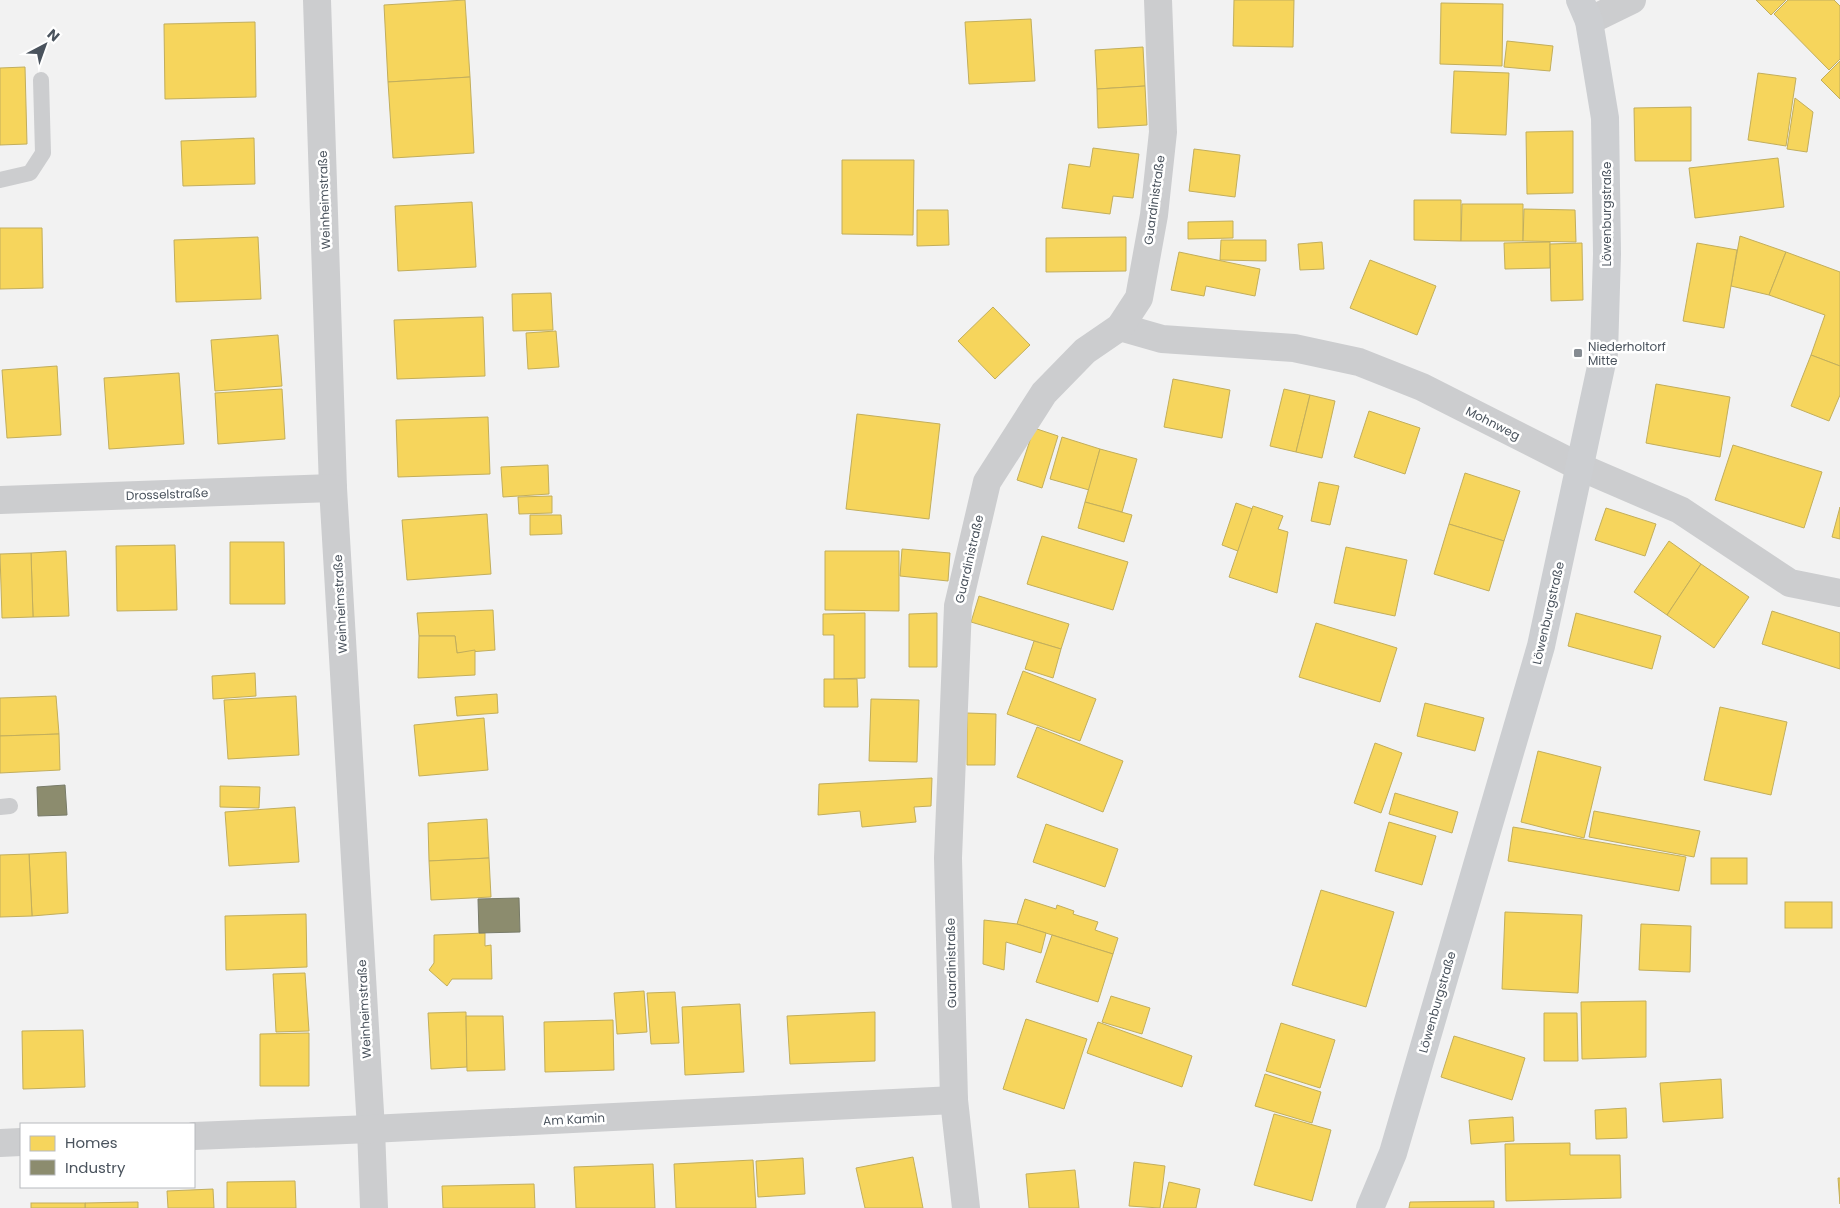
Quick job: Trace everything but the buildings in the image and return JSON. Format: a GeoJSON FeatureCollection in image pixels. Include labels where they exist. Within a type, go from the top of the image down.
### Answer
{"type":"FeatureCollection","features":[{"type":"Feature","properties":{"kind":"street","name":"Weinheimstraße"},"geometry":{"type":"LineString","coordinates":[[317,0],[333,488],[374,1208]]}},
{"type":"Feature","properties":{"kind":"street","name":"Guardinistraße"},"geometry":{"type":"LineString","coordinates":[[966,1208],[954,1100],[948,858],[958,606],[987,482],[1044,393],[1085,351],[1120,327],[1139,298],[1154,215],[1163,132],[1158,0]]}},
{"type":"Feature","properties":{"kind":"street"},"geometry":{"type":"LineString","coordinates":[[1584,10],[1632,0]]}},
{"type":"Feature","properties":{"kind":"street","name":"Löwenburgstraße"},"geometry":{"type":"LineString","coordinates":[[1370,1208],[1393,1153],[1541,646],[1604,354],[1607,254],[1606,118],[1584,10]]}},
{"type":"Feature","properties":{"kind":"street","name":"Mohnweg"},"geometry":{"type":"LineString","coordinates":[[1120,327],[1162,339],[1294,348],[1359,362],[1422,387],[1580,467],[1680,510],[1790,583],[1840,593]]}},
{"type":"Feature","properties":{"kind":"street","name":"Drosselstraße"},"geometry":{"type":"LineString","coordinates":[[0,500],[333,488]]}},
{"type":"Feature","properties":{"kind":"street","name":"Am Kamin"},"geometry":{"type":"LineString","coordinates":[[195,1136],[954,1100]]}},
{"type":"Feature","properties":{"kind":"street"},"geometry":{"type":"LineString","coordinates":[[0,1143],[20,1142]]}},
{"type":"Feature","properties":{"kind":"lane"},"geometry":{"type":"LineString","coordinates":[[0,180],[30,172],[43,153],[41,80]]}},
{"type":"Feature","properties":{"kind":"place","name":"Niederholtorf Mitte"},"geometry":{"type":"Point","coordinates":[1578,353]}}]}
